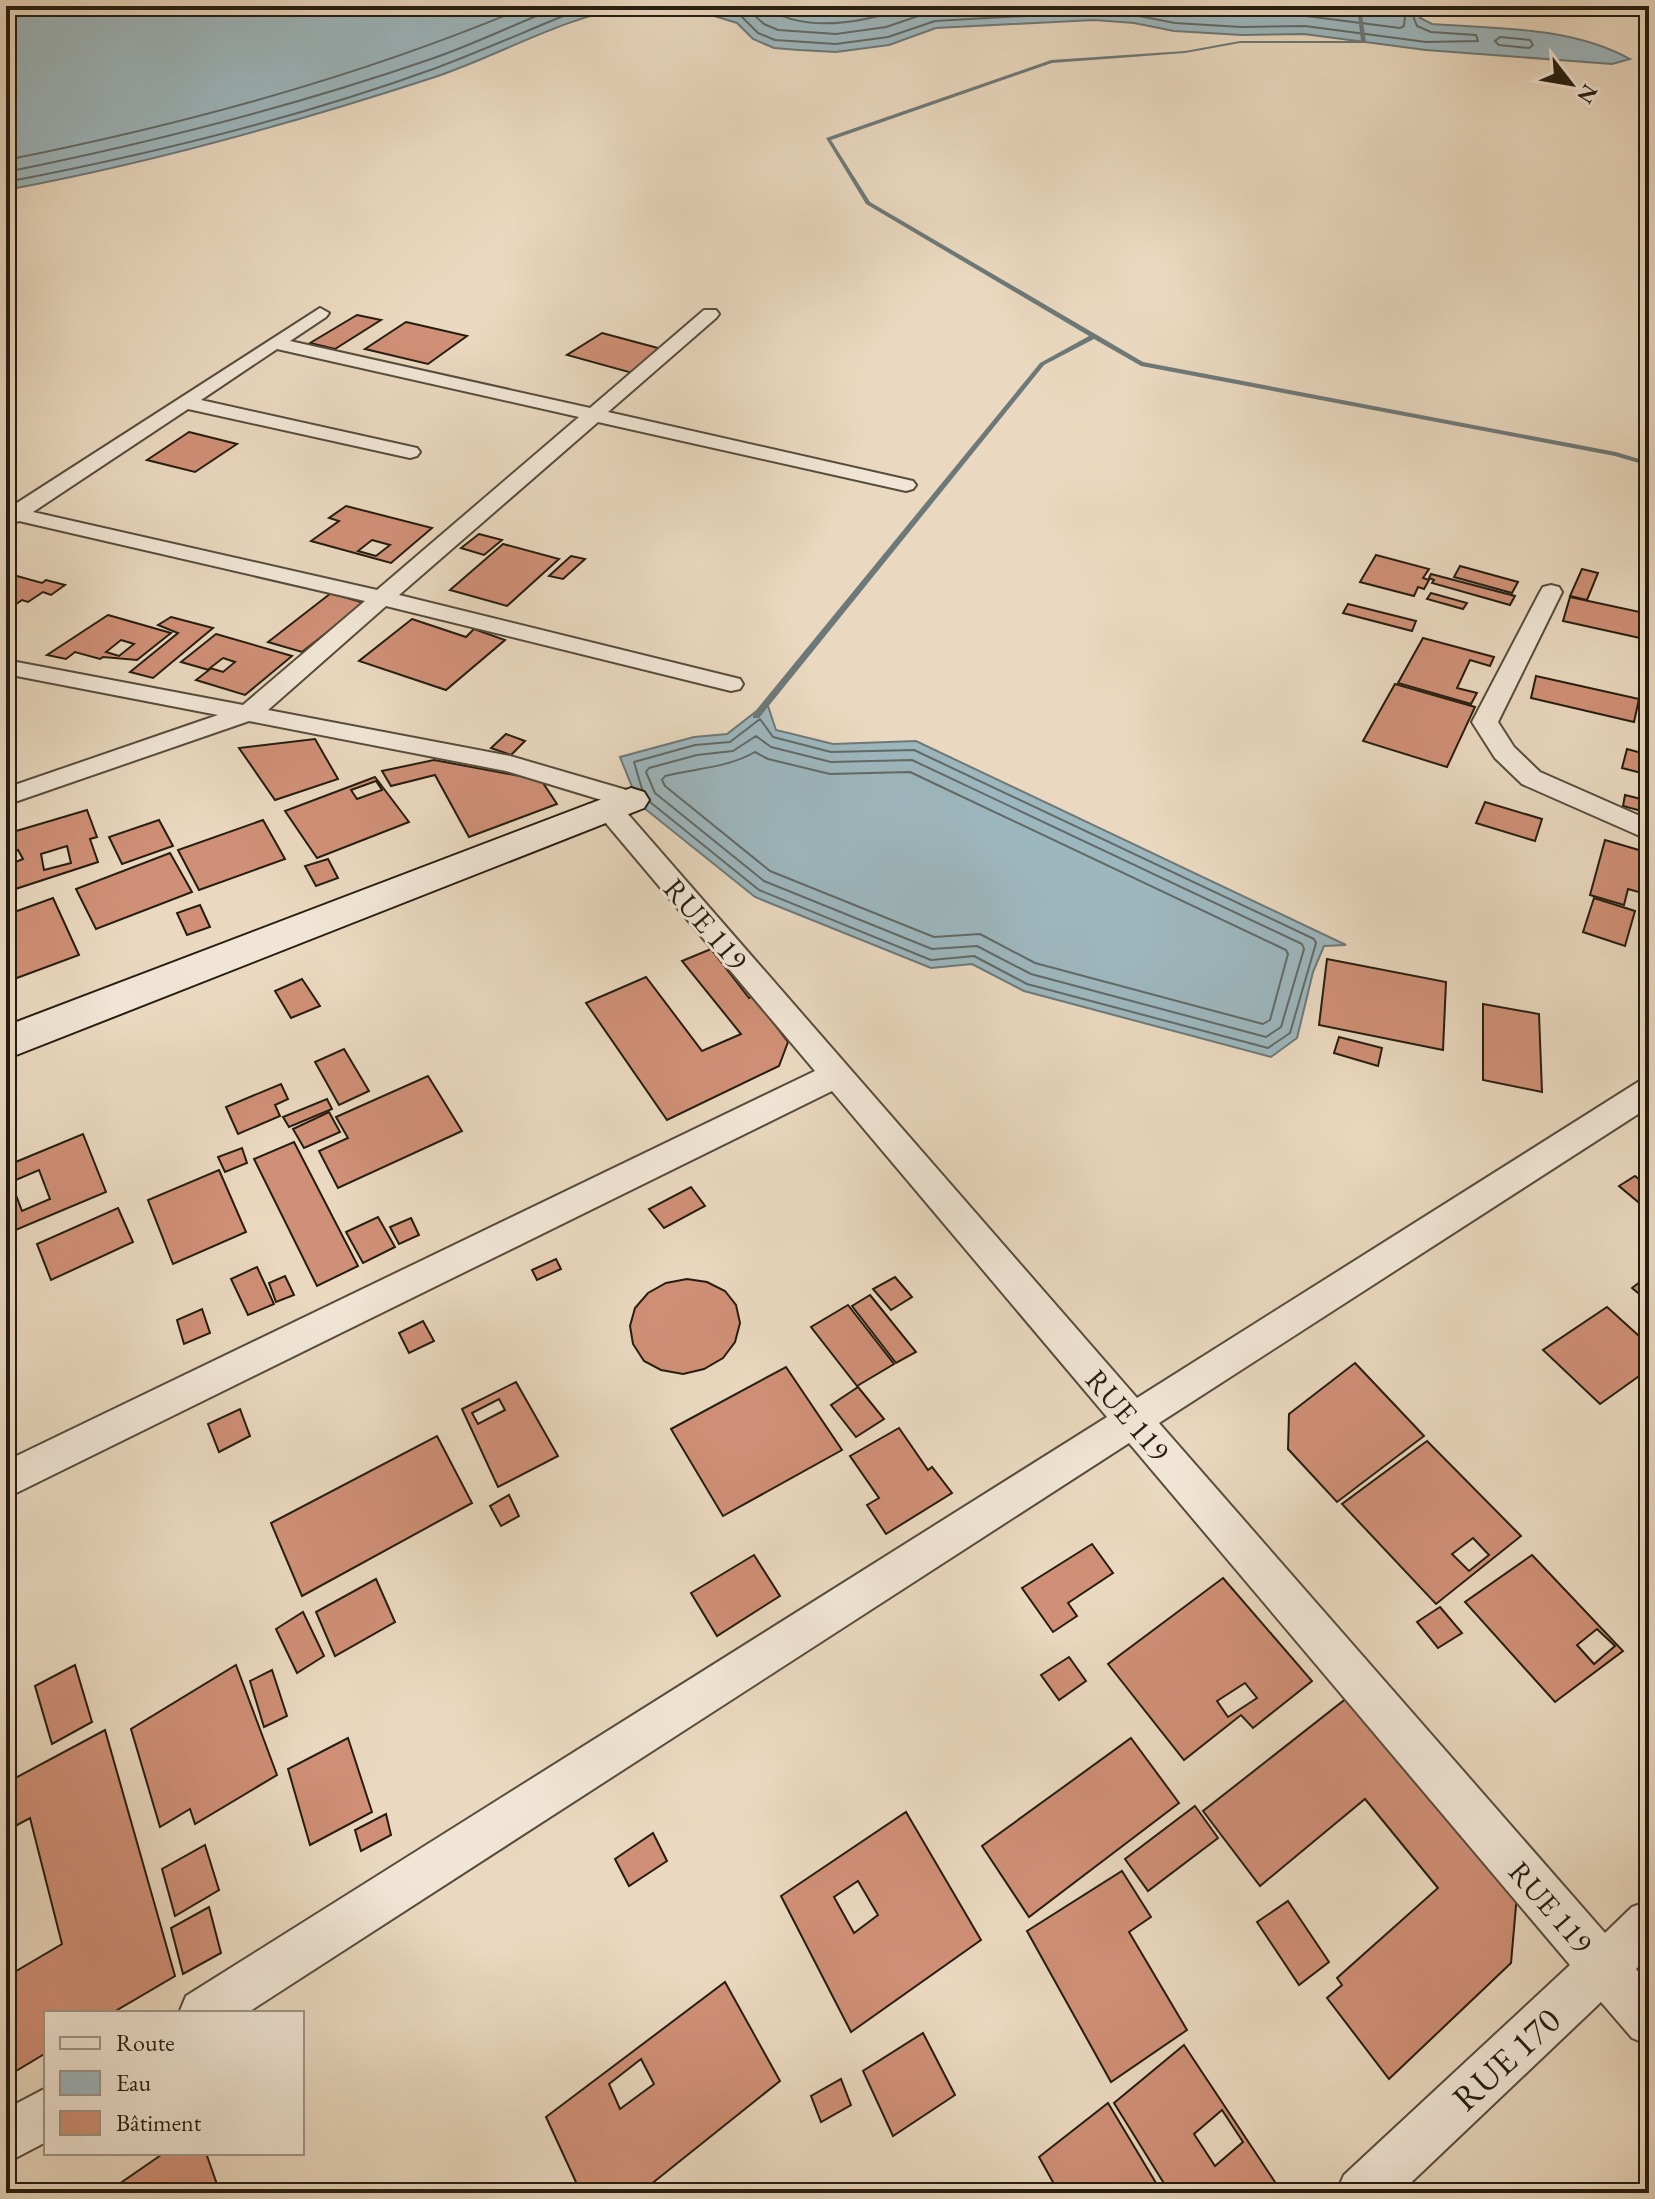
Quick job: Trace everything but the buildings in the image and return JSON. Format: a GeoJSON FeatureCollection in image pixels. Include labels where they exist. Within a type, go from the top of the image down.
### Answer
{"type":"FeatureCollection","features":[{"type":"Feature","properties":{"kind":"street"},"geometry":{"type":"LineString","coordinates":[[11,517],[320,313]]}},
{"type":"Feature","properties":{"kind":"street"},"geometry":{"type":"LineString","coordinates":[[6,797],[249,713],[710,314]]}},
{"type":"Feature","properties":{"kind":"street"},"geometry":{"type":"LineString","coordinates":[[274,343],[906,485]]}},
{"type":"Feature","properties":{"kind":"street"},"geometry":{"type":"LineString","coordinates":[[185,402],[410,452]]}},
{"type":"Feature","properties":{"kind":"street"},"geometry":{"type":"LineString","coordinates":[[11,517],[382,598],[731,684]]}},
{"type":"Feature","properties":{"kind":"street"},"geometry":{"type":"LineString","coordinates":[[1551,592],[1485,722],[1504,752],[1531,778],[1649,831]]}},
{"type":"Feature","properties":{"kind":"street"},"geometry":{"type":"LineString","coordinates":[[6,667],[510,764],[619,805]]}},
{"type":"Feature","properties":{"kind":"street"},"geometry":{"type":"LineString","coordinates":[[6,1043],[619,805]]}},
{"type":"Feature","properties":{"kind":"street","name":"RUE 119"},"geometry":{"type":"LineString","coordinates":[[619,805],[836,1075],[1649,2021]]}},
{"type":"Feature","properties":{"kind":"street"},"geometry":{"type":"LineString","coordinates":[[6,1480],[836,1075]]}},
{"type":"Feature","properties":{"kind":"street"},"geometry":{"type":"LineString","coordinates":[[206,2011],[1649,1091]]}},
{"type":"Feature","properties":{"kind":"street","name":"RUE 170"},"geometry":{"type":"LineString","coordinates":[[1362,2193],[1649,1924]]}},
{"type":"Feature","properties":{"kind":"street"},"geometry":{"type":"LineString","coordinates":[[6,2138],[44,2114]]}},
{"type":"Feature","properties":{"kind":"water"},"geometry":{"type":"Polygon","coordinates":[[[6,6],[635,6],[583,18],[435,77],[276,126],[169,155],[6,190],[6,6]]]}},
{"type":"Feature","properties":{"kind":"water"},"geometry":{"type":"Polygon","coordinates":[[[682,6],[1600,6],[1580,12],[1536,15],[1425,12],[1420,18],[1432,24],[1559,35],[1607,48],[1630,59],[1612,64],[1426,50],[1304,34],[1242,35],[1174,31],[1134,23],[1094,20],[936,28],[889,45],[836,52],[799,50],[774,48],[753,39],[737,23],[682,6]]]}},
{"type":"Feature","properties":{"kind":"water"},"geometry":{"type":"Polygon","coordinates":[[[767,703],[776,730],[833,744],[916,741],[1346,945],[1324,946],[1313,972],[1297,1038],[1271,1057],[1024,991],[972,964],[931,968],[755,897],[639,804],[620,757],[694,737],[727,734],[767,703]]]}},
{"type":"Feature","properties":{"kind":"waterway"},"geometry":{"type":"LineString","coordinates":[[1094,336],[868,203],[828,139],[1051,62],[1185,52],[1240,42],[1364,42],[1360,15],[1373,6]]}},
{"type":"Feature","properties":{"kind":"waterway"},"geometry":{"type":"LineString","coordinates":[[756,716],[1042,364],[1094,336]]}},
{"type":"Feature","properties":{"kind":"waterway"},"geometry":{"type":"LineString","coordinates":[[1094,336],[1141,364],[1616,454],[1649,464]]}}]}
